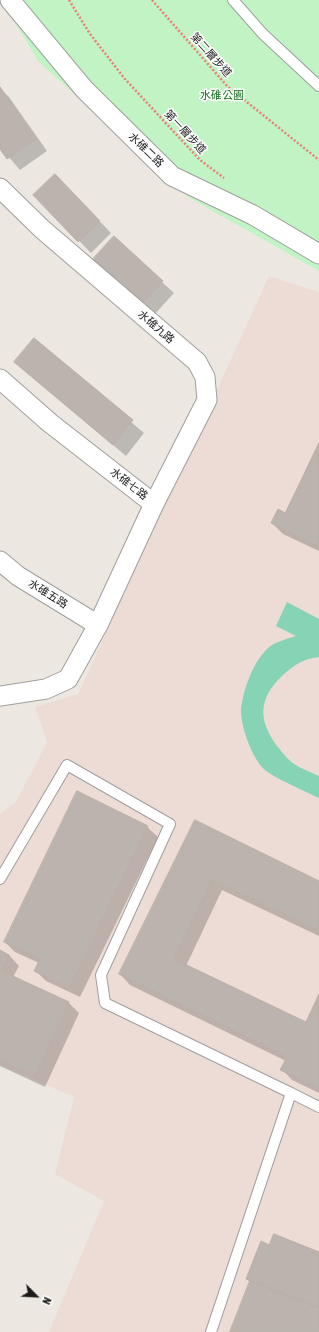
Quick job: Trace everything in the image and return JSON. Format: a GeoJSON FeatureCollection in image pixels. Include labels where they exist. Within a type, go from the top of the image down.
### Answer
{"type":"FeatureCollection","features":[{"type":"Feature","properties":{"kind":"street","name":"水碓二路"},"geometry":{"type":"LineString","coordinates":[[10,0],[84,90],[172,176],[253,215],[319,254]]}},
{"type":"Feature","properties":{"kind":"street","name":"水碓九路"},"geometry":{"type":"LineString","coordinates":[[1,192],[197,362],[205,377],[207,400],[154,504]]}},
{"type":"Feature","properties":{"kind":"street","name":"水碓七路"},"geometry":{"type":"LineString","coordinates":[[0,378],[50,423],[154,504],[98,625],[68,679],[46,689],[0,696]]}},
{"type":"Feature","properties":{"kind":"street","name":"水碓五路"},"geometry":{"type":"LineString","coordinates":[[0,561],[18,576],[98,625]]}},
{"type":"Feature","properties":{"kind":"lane"},"geometry":{"type":"LineString","coordinates":[[233,0],[263,34],[319,86]]}},
{"type":"Feature","properties":{"kind":"lane"},"geometry":{"type":"LineString","coordinates":[[0,879],[67,765],[170,824],[101,975],[104,1003],[319,1107]]}},
{"type":"Feature","properties":{"kind":"lane"},"geometry":{"type":"LineString","coordinates":[[211,1332],[291,1093]]}},
{"type":"Feature","properties":{"kind":"path","name":"第一層步道"},"geometry":{"type":"LineString","coordinates":[[69,0],[90,34],[125,79],[200,160],[231,183]]}},
{"type":"Feature","properties":{"kind":"path","name":"第二層步道"},"geometry":{"type":"LineString","coordinates":[[152,0],[228,87],[319,160]]}},
{"type":"Feature","properties":{"kind":"shaded area"},"geometry":{"type":"Polygon","coordinates":[[[269,276],[319,292],[319,1332],[49,1332],[104,1201],[55,1174],[74,1097],[0,1065],[0,814],[16,802],[47,742],[35,707],[78,694],[269,276]]]}},
{"type":"Feature","properties":{"kind":"green space","name":"水碓公園"},"geometry":{"type":"Polygon","coordinates":[[[2,0],[319,0],[319,271],[188,197],[38,61],[2,0]]]}},
{"type":"Feature","properties":{"kind":"green space"},"geometry":{"type":"Polygon","coordinates":[[[287,602],[319,619],[319,657],[308,659],[299,663],[282,676],[268,693],[263,710],[264,718],[266,727],[271,736],[287,758],[297,766],[319,776],[319,798],[283,781],[265,770],[260,765],[251,750],[242,723],[242,700],[249,677],[261,656],[272,645],[296,636],[276,626],[287,602]]]}},
{"type":"Feature","properties":{"kind":"building"},"geometry":{"type":"Polygon","coordinates":[[[0,87],[36,139],[7,159],[0,149],[0,87]]]}},
{"type":"Feature","properties":{"kind":"building"},"geometry":{"type":"Polygon","coordinates":[[[55,174],[100,221],[78,242],[33,195],[55,174]]]}},
{"type":"Feature","properties":{"kind":"building"},"geometry":{"type":"Polygon","coordinates":[[[114,236],[163,281],[142,304],[93,259],[114,236]]]}},
{"type":"Feature","properties":{"kind":"building"},"geometry":{"type":"Polygon","coordinates":[[[34,338],[133,420],[113,445],[14,362],[34,338]]]}},
{"type":"Feature","properties":{"kind":"building"},"geometry":{"type":"Polygon","coordinates":[[[319,443],[319,547],[271,523],[278,509],[285,513],[319,443]]]}},
{"type":"Feature","properties":{"kind":"building"},"geometry":{"type":"Polygon","coordinates":[[[77,791],[148,826],[69,988],[34,971],[40,959],[4,942],[77,791]]]}},
{"type":"Feature","properties":{"kind":"building"},"geometry":{"type":"Polygon","coordinates":[[[195,820],[319,881],[319,931],[212,880],[174,959],[306,1022],[319,994],[319,1088],[280,1070],[287,1057],[119,974],[195,820]]]}},
{"type":"Feature","properties":{"kind":"building"},"geometry":{"type":"Polygon","coordinates":[[[0,950],[9,955],[2,971],[69,1002],[35,1077],[0,1061],[0,950]]]}},
{"type":"Feature","properties":{"kind":"building"},"geometry":{"type":"Polygon","coordinates":[[[274,1234],[319,1252],[319,1308],[246,1279],[261,1241],[269,1245],[274,1234]]]}},
{"type":"Feature","properties":{"kind":"building"},"geometry":{"type":"Polygon","coordinates":[[[250,1281],[319,1308],[319,1332],[230,1332],[250,1281]]]}}]}
